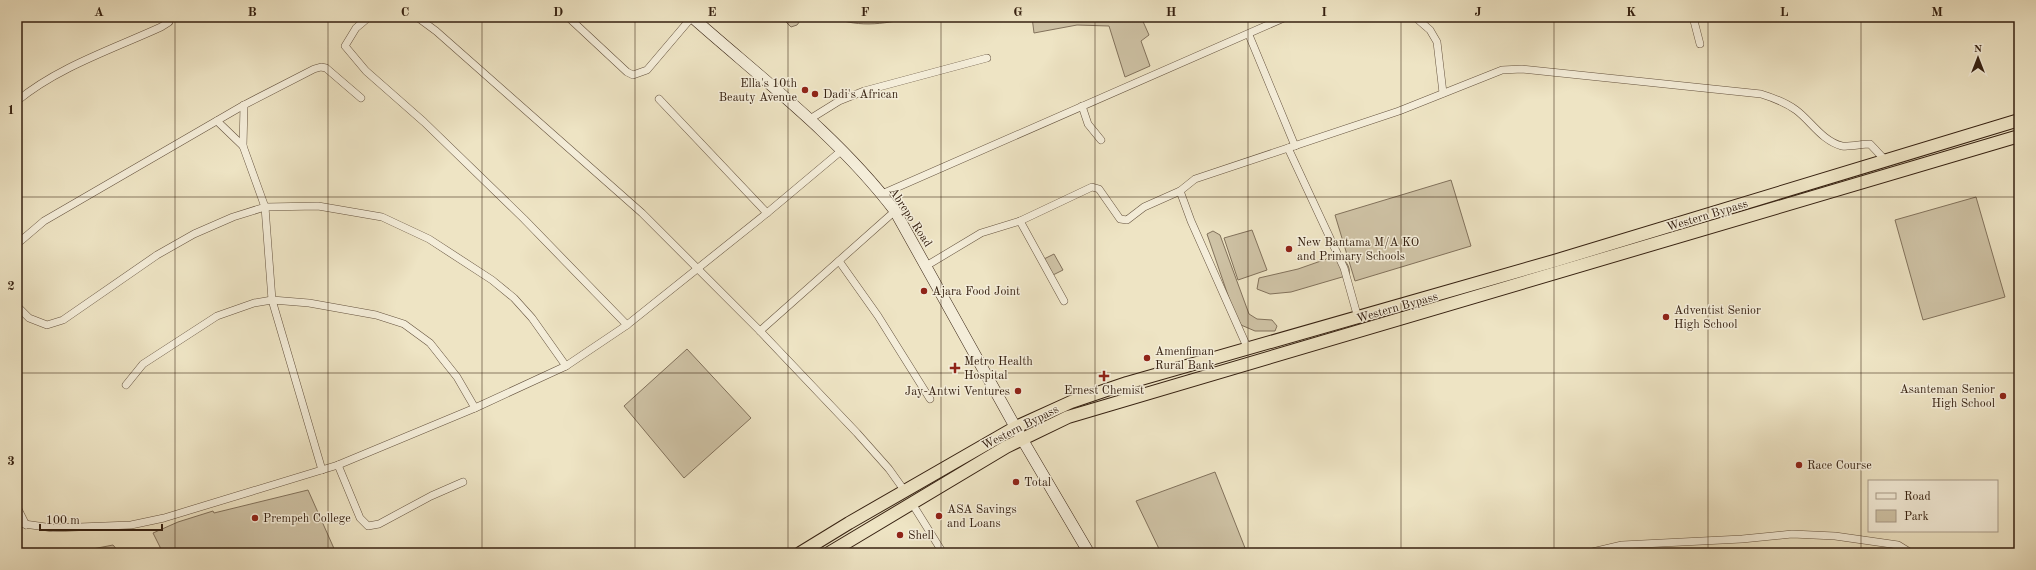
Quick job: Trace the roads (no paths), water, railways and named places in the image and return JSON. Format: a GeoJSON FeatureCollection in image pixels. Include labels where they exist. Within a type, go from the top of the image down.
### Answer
{"type":"FeatureCollection","features":[{"type":"Feature","properties":{"kind":"highway","name":"Western Bypass"},"geometry":{"type":"LineString","coordinates":[[800,553],[904,490],[1016,427],[1046,412],[1107,390],[1554,261],[2019,120]]}},
{"type":"Feature","properties":{"kind":"highway","name":"Western Bypass"},"geometry":{"type":"LineString","coordinates":[[829,553],[1022,439],[1068,417],[2019,136]]}},
{"type":"Feature","properties":{"kind":"highway"},"geometry":{"type":"LineString","coordinates":[[1962,138],[1966,152]]}},
{"type":"Feature","properties":{"kind":"main road","name":"Abrepo Road"},"geometry":{"type":"LineString","coordinates":[[692,17],[828,135],[841,151],[882,194],[895,211],[1022,439],[1089,553]]}},
{"type":"Feature","properties":{"kind":"street"},"geometry":{"type":"LineString","coordinates":[[17,101],[28,92],[64,71],[161,27],[169,22],[168,17]]}},
{"type":"Feature","properties":{"kind":"street"},"geometry":{"type":"LineString","coordinates":[[369,17],[356,28],[345,46],[366,71],[430,127],[628,325]]}},
{"type":"Feature","properties":{"kind":"street"},"geometry":{"type":"LineString","coordinates":[[417,17],[442,36],[630,203],[760,331],[857,433],[889,469],[904,490]]}},
{"type":"Feature","properties":{"kind":"street"},"geometry":{"type":"LineString","coordinates":[[568,17],[627,72],[633,75],[648,70],[692,17]]}},
{"type":"Feature","properties":{"kind":"street"},"geometry":{"type":"LineString","coordinates":[[882,194],[1082,106],[1249,35],[1286,17]]}},
{"type":"Feature","properties":{"kind":"street"},"geometry":{"type":"LineString","coordinates":[[1416,17],[1430,30],[1437,42],[1442,93]]}},
{"type":"Feature","properties":{"kind":"street"},"geometry":{"type":"LineString","coordinates":[[1693,17],[1700,44]]}},
{"type":"Feature","properties":{"kind":"street"},"geometry":{"type":"LineString","coordinates":[[1249,35],[1296,146]]}},
{"type":"Feature","properties":{"kind":"street"},"geometry":{"type":"LineString","coordinates":[[810,119],[839,100],[864,91],[987,58]]}},
{"type":"Feature","properties":{"kind":"street"},"geometry":{"type":"LineString","coordinates":[[17,244],[44,221],[244,105],[321,67],[326,68],[348,85],[361,98]]}},
{"type":"Feature","properties":{"kind":"street"},"geometry":{"type":"LineString","coordinates":[[926,266],[981,233],[1020,221],[1092,187],[1099,189],[1120,219],[1126,220],[1144,207],[1180,191],[1195,179],[1399,111],[1502,70],[1522,69],[1761,94],[1778,99],[1795,110],[1813,124],[1822,136],[1842,146],[1870,144],[1886,161]]}},
{"type":"Feature","properties":{"kind":"street"},"geometry":{"type":"LineString","coordinates":[[659,99],[767,213]]}},
{"type":"Feature","properties":{"kind":"street"},"geometry":{"type":"LineString","coordinates":[[244,105],[243,146],[265,207],[272,300],[322,470]]}},
{"type":"Feature","properties":{"kind":"street"},"geometry":{"type":"LineString","coordinates":[[1082,106],[1088,124],[1101,140]]}},
{"type":"Feature","properties":{"kind":"street"},"geometry":{"type":"LineString","coordinates":[[217,121],[243,146]]}},
{"type":"Feature","properties":{"kind":"street"},"geometry":{"type":"LineString","coordinates":[[1288,148],[1344,268],[1358,318]]}},
{"type":"Feature","properties":{"kind":"street"},"geometry":{"type":"LineString","coordinates":[[17,523],[53,528],[131,525],[164,518],[338,465],[475,408],[566,366],[628,325],[841,151]]}},
{"type":"Feature","properties":{"kind":"street"},"geometry":{"type":"LineString","coordinates":[[1180,191],[1191,221],[1248,349]]}},
{"type":"Feature","properties":{"kind":"street"},"geometry":{"type":"LineString","coordinates":[[17,306],[29,318],[46,325],[63,320],[157,255],[194,234],[233,217],[265,207],[318,206],[382,217],[429,239],[492,280],[514,298],[532,318],[566,366]]}},
{"type":"Feature","properties":{"kind":"street"},"geometry":{"type":"LineString","coordinates":[[760,331],[895,211]]}},
{"type":"Feature","properties":{"kind":"street"},"geometry":{"type":"LineString","coordinates":[[1020,221],[1064,301]]}},
{"type":"Feature","properties":{"kind":"street"},"geometry":{"type":"LineString","coordinates":[[839,261],[878,316],[930,399]]}},
{"type":"Feature","properties":{"kind":"street"},"geometry":{"type":"LineString","coordinates":[[126,385],[143,364],[217,316],[254,303],[272,300],[309,303],[345,309],[376,315],[404,324],[430,344],[457,377],[475,408]]}},
{"type":"Feature","properties":{"kind":"street"},"geometry":{"type":"LineString","coordinates":[[338,465],[360,518],[368,526],[379,524],[431,496],[463,482]]}},
{"type":"Feature","properties":{"kind":"street"},"geometry":{"type":"LineString","coordinates":[[912,504],[943,553]]}},
{"type":"Feature","properties":{"kind":"street"},"geometry":{"type":"LineString","coordinates":[[17,507],[26,525]]}},
{"type":"Feature","properties":{"kind":"street"},"geometry":{"type":"LineString","coordinates":[[1588,553],[1622,545],[1742,539],[1792,534],[1835,536],[1898,545],[1911,553]]}},
{"type":"Feature","properties":{"kind":"place","name":"Ella's 10th Beauty Avenue"},"geometry":{"type":"Point","coordinates":[805,90]}},
{"type":"Feature","properties":{"kind":"place","name":"Dadi's African"},"geometry":{"type":"Point","coordinates":[815,94]}},
{"type":"Feature","properties":{"kind":"place","name":"New Bantama M/A KO and Primary Schools"},"geometry":{"type":"Point","coordinates":[1289,249]}},
{"type":"Feature","properties":{"kind":"place","name":"Ajara Food Joint"},"geometry":{"type":"Point","coordinates":[924,291]}},
{"type":"Feature","properties":{"kind":"place","name":"Adventist Senior High School"},"geometry":{"type":"Point","coordinates":[1666,317]}},
{"type":"Feature","properties":{"kind":"place","name":"Amenfiman Rural Bank"},"geometry":{"type":"Point","coordinates":[1147,358]}},
{"type":"Feature","properties":{"kind":"place","name":"Metro Health Hospital"},"geometry":{"type":"Point","coordinates":[955,368]}},
{"type":"Feature","properties":{"kind":"place","name":"Ernest Chemist"},"geometry":{"type":"Point","coordinates":[1104,376]}},
{"type":"Feature","properties":{"kind":"place","name":"Jay-Antwi Ventures"},"geometry":{"type":"Point","coordinates":[1018,391]}},
{"type":"Feature","properties":{"kind":"place","name":"Asanteman Senior High School"},"geometry":{"type":"Point","coordinates":[2003,396]}},
{"type":"Feature","properties":{"kind":"place","name":"Race Course"},"geometry":{"type":"Point","coordinates":[1799,465]}},
{"type":"Feature","properties":{"kind":"place","name":"Total"},"geometry":{"type":"Point","coordinates":[1016,482]}},
{"type":"Feature","properties":{"kind":"place","name":"ASA Savings and Loans"},"geometry":{"type":"Point","coordinates":[939,516]}},
{"type":"Feature","properties":{"kind":"place","name":"Prempeh College"},"geometry":{"type":"Point","coordinates":[255,518]}},
{"type":"Feature","properties":{"kind":"place","name":"Shell"},"geometry":{"type":"Point","coordinates":[900,535]}}]}
